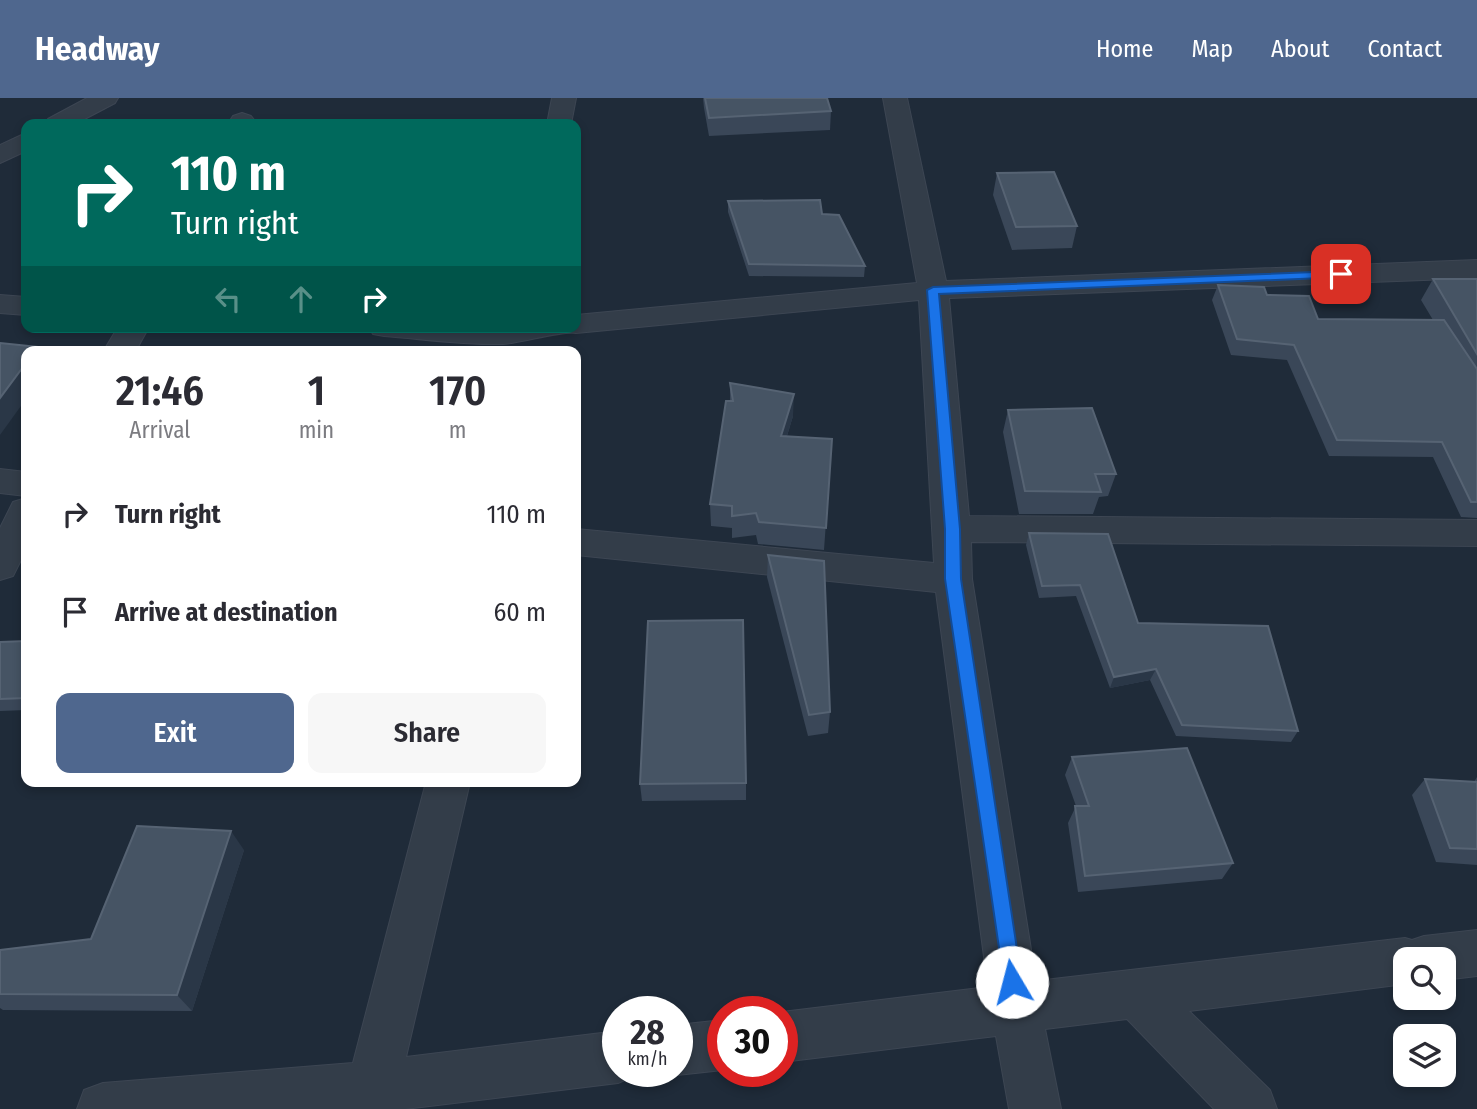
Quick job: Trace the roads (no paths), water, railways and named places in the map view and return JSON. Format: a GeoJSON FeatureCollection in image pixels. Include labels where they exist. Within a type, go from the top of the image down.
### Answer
{"type":"FeatureCollection","features":[{"type":"Feature","properties":{"kind":"street"},"geometry":{"type":"LineString","coordinates":[[66,119],[106,98]]}},
{"type":"Feature","properties":{"kind":"street"},"geometry":{"type":"LineString","coordinates":[[560,119],[564,98]]}},
{"type":"Feature","properties":{"kind":"street"},"geometry":{"type":"LineString","coordinates":[[895,98],[933,290],[952,529],[953,579],[1016,1009],[1035,1109]]}},
{"type":"Feature","properties":{"kind":"street"},"geometry":{"type":"LineString","coordinates":[[0,155],[21,144]]}},
{"type":"Feature","properties":{"kind":"street"},"geometry":{"type":"LineString","coordinates":[[581,324],[933,290],[1477,269]]}},
{"type":"Feature","properties":{"kind":"street"},"geometry":{"type":"LineString","coordinates":[[0,304],[21,306]]}},
{"type":"Feature","properties":{"kind":"street"},"geometry":{"type":"LineString","coordinates":[[486,333],[537,334]]}},
{"type":"Feature","properties":{"kind":"street"},"geometry":{"type":"LineString","coordinates":[[0,481],[21,483]]}},
{"type":"Feature","properties":{"kind":"street"},"geometry":{"type":"LineString","coordinates":[[0,566],[21,522]]}},
{"type":"Feature","properties":{"kind":"street"},"geometry":{"type":"LineString","coordinates":[[952,529],[1477,533]]}},
{"type":"Feature","properties":{"kind":"street"},"geometry":{"type":"LineString","coordinates":[[581,542],[953,579]]}},
{"type":"Feature","properties":{"kind":"street"},"geometry":{"type":"LineString","coordinates":[[368,1098],[447,787]]}},
{"type":"Feature","properties":{"kind":"street"},"geometry":{"type":"LineString","coordinates":[[1456,955],[1477,953]]}},
{"type":"Feature","properties":{"kind":"street"},"geometry":{"type":"LineString","coordinates":[[798,1035],[1393,962]]}},
{"type":"Feature","properties":{"kind":"street"},"geometry":{"type":"LineString","coordinates":[[1138,994],[1251,1109]]}},
{"type":"Feature","properties":{"kind":"street"},"geometry":{"type":"LineString","coordinates":[[103,1109],[368,1098],[602,1060]]}}]}
